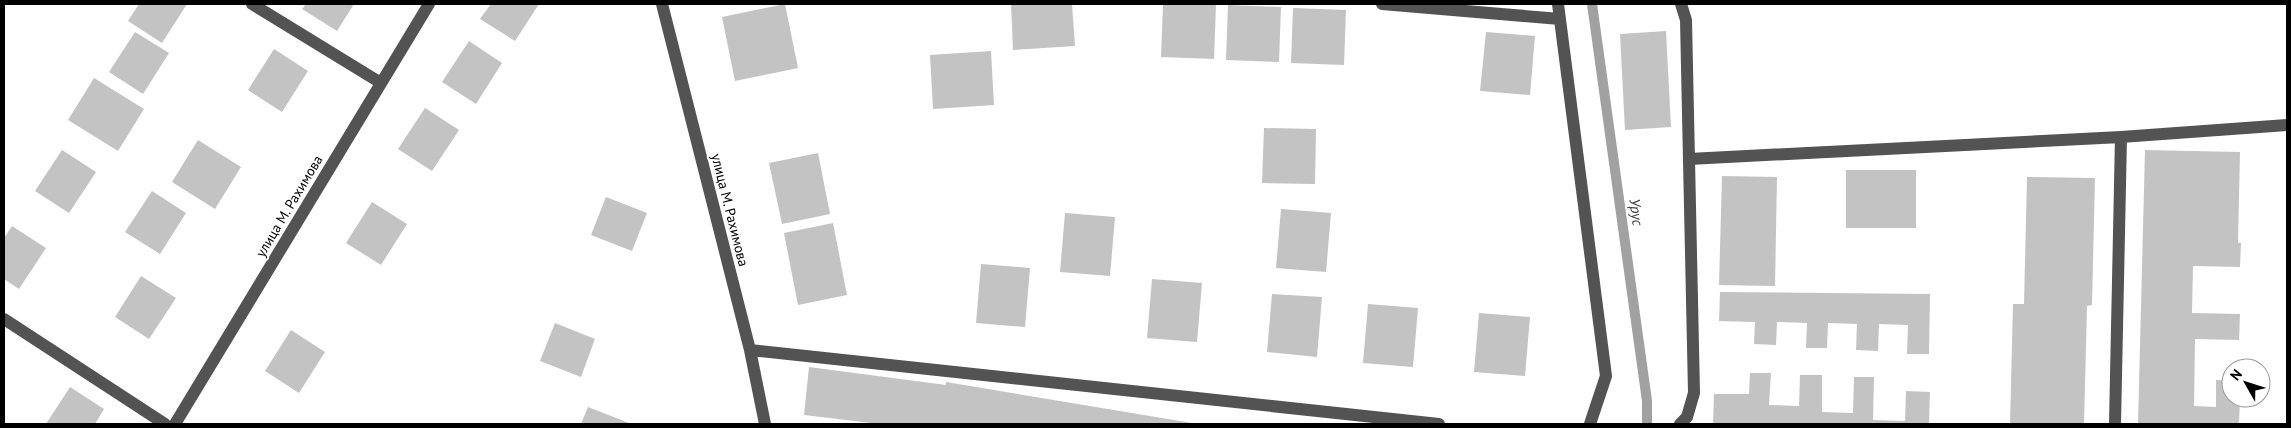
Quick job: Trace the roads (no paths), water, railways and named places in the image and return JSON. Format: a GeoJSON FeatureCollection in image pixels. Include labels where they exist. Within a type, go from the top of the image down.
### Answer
{"type":"FeatureCollection","features":[{"type":"Feature","properties":{"kind":"street"},"geometry":{"type":"LineString","coordinates":[[252,4],[381,83]]}},
{"type":"Feature","properties":{"kind":"street","name":"улица М. Рахимова"},"geometry":{"type":"LineString","coordinates":[[175,424],[429,4]]}},
{"type":"Feature","properties":{"kind":"street","name":"улица М. Рахимова"},"geometry":{"type":"LineString","coordinates":[[662,4],[750,350],[765,424]]}},
{"type":"Feature","properties":{"kind":"street"},"geometry":{"type":"LineString","coordinates":[[1382,4],[1560,19]]}},
{"type":"Feature","properties":{"kind":"street"},"geometry":{"type":"LineString","coordinates":[[1558,4],[1606,376],[1590,424]]}},
{"type":"Feature","properties":{"kind":"street"},"geometry":{"type":"LineString","coordinates":[[1680,424],[1687,417],[1694,392],[1686,20],[1681,4]]}},
{"type":"Feature","properties":{"kind":"street"},"geometry":{"type":"LineString","coordinates":[[1689,159],[2121,137],[2287,125]]}},
{"type":"Feature","properties":{"kind":"street"},"geometry":{"type":"LineString","coordinates":[[2115,424],[2121,137]]}},
{"type":"Feature","properties":{"kind":"street"},"geometry":{"type":"LineString","coordinates":[[4,319],[166,424]]}},
{"type":"Feature","properties":{"kind":"street"},"geometry":{"type":"LineString","coordinates":[[750,350],[1439,424]]}},
{"type":"Feature","properties":{"kind":"waterway","name":"Урус"},"geometry":{"type":"LineString","coordinates":[[1592,4],[1647,401],[1647,424]]}}]}
